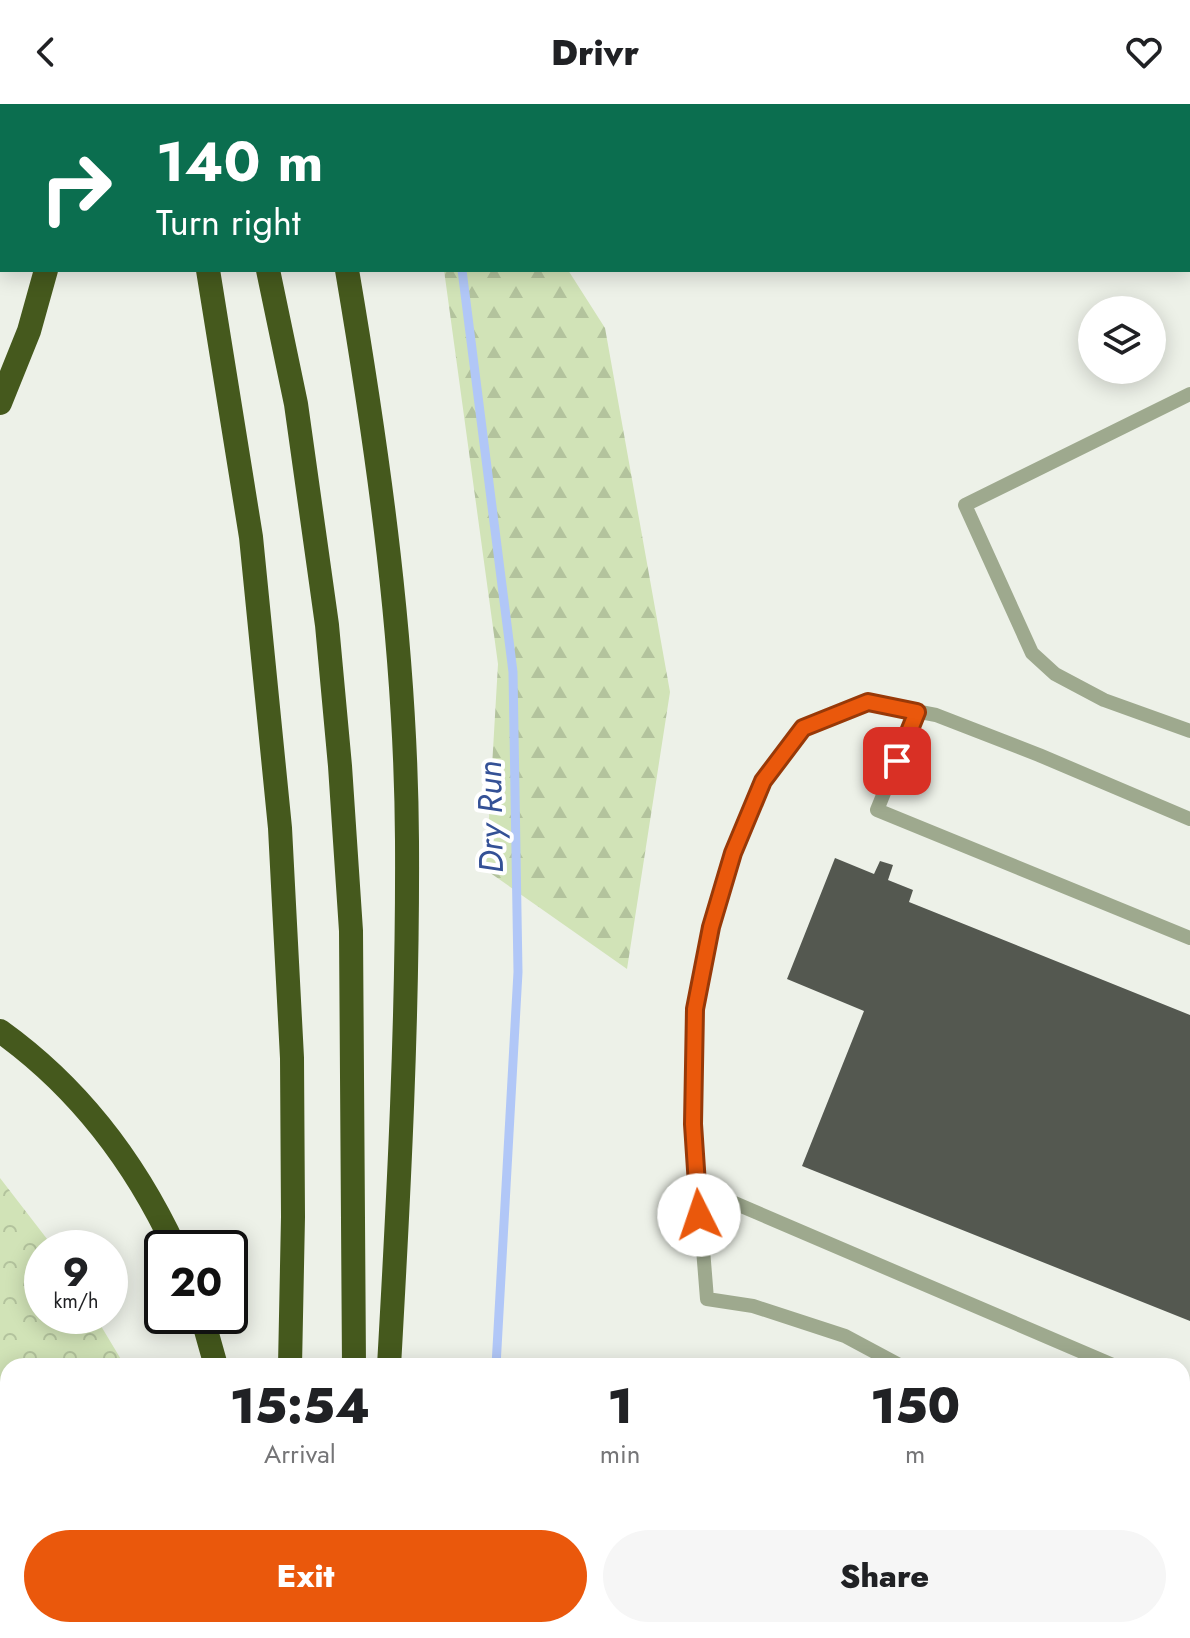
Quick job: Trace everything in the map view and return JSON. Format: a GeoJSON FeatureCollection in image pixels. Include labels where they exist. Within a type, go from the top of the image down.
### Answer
{"type":"FeatureCollection","features":[{"type":"Feature","properties":{"kind":"highway"},"geometry":{"type":"LineString","coordinates":[[0,403],[29,331],[45,272]]}},
{"type":"Feature","properties":{"kind":"highway"},"geometry":{"type":"LineString","coordinates":[[208,272],[251,537],[280,828],[292,1058],[290,1358]]}},
{"type":"Feature","properties":{"kind":"highway"},"geometry":{"type":"LineString","coordinates":[[268,272],[296,404],[327,625],[340,766],[351,946],[354,1358]]}},
{"type":"Feature","properties":{"kind":"highway"},"geometry":{"type":"LineString","coordinates":[[347,272],[376,450],[390,575],[401,703],[407,839],[400,1167],[389,1358]]}},
{"type":"Feature","properties":{"kind":"highway"},"geometry":{"type":"LineString","coordinates":[[0,1031],[45,1067],[116,1144],[141,1182],[166,1230]]}},
{"type":"Feature","properties":{"kind":"highway"},"geometry":{"type":"LineString","coordinates":[[207,1334],[214,1358]]}},
{"type":"Feature","properties":{"kind":"lane"},"geometry":{"type":"LineString","coordinates":[[1190,394],[965,505],[1032,653],[1055,674],[1104,700],[1190,731]]}},
{"type":"Feature","properties":{"kind":"lane"},"geometry":{"type":"LineString","coordinates":[[886,1358],[845,1336],[753,1306],[707,1299],[693,1124],[695,1009],[711,927],[733,853],[763,781],[803,728],[868,702],[936,715],[1190,819]]}},
{"type":"Feature","properties":{"kind":"lane"},"geometry":{"type":"LineString","coordinates":[[917,712],[877,810],[1190,938]]}},
{"type":"Feature","properties":{"kind":"lane"},"geometry":{"type":"LineString","coordinates":[[697,1187],[1096,1358]]}},
{"type":"Feature","properties":{"kind":"green space"},"geometry":{"type":"Polygon","coordinates":[[[444,272],[569,272],[605,328],[670,692],[627,969],[486,870],[498,664],[444,272]]]}},
{"type":"Feature","properties":{"kind":"green space"},"geometry":{"type":"Polygon","coordinates":[[[0,1178],[40,1230],[24,1230],[24,1334],[106,1334],[120,1358],[0,1358],[0,1178]]]}},
{"type":"Feature","properties":{"kind":"building"},"geometry":{"type":"Polygon","coordinates":[[[835,858],[874,874],[880,861],[893,865],[888,880],[913,890],[909,902],[1190,1015],[1190,1321],[802,1166],[864,1011],[787,979],[835,858]]]}},
{"type":"Feature","properties":{"kind":"waterway","name":"Dry Run"},"geometry":{"type":"LineString","coordinates":[[462,272],[513,672],[518,972],[496,1358]]}},
{"type":"Feature","properties":{"kind":"route"},"geometry":{"type":"LineString","coordinates":[[699,1215],[693,1124],[695,1009],[711,927],[733,853],[763,781],[803,728],[868,702],[917,712],[897,761]]}}]}
